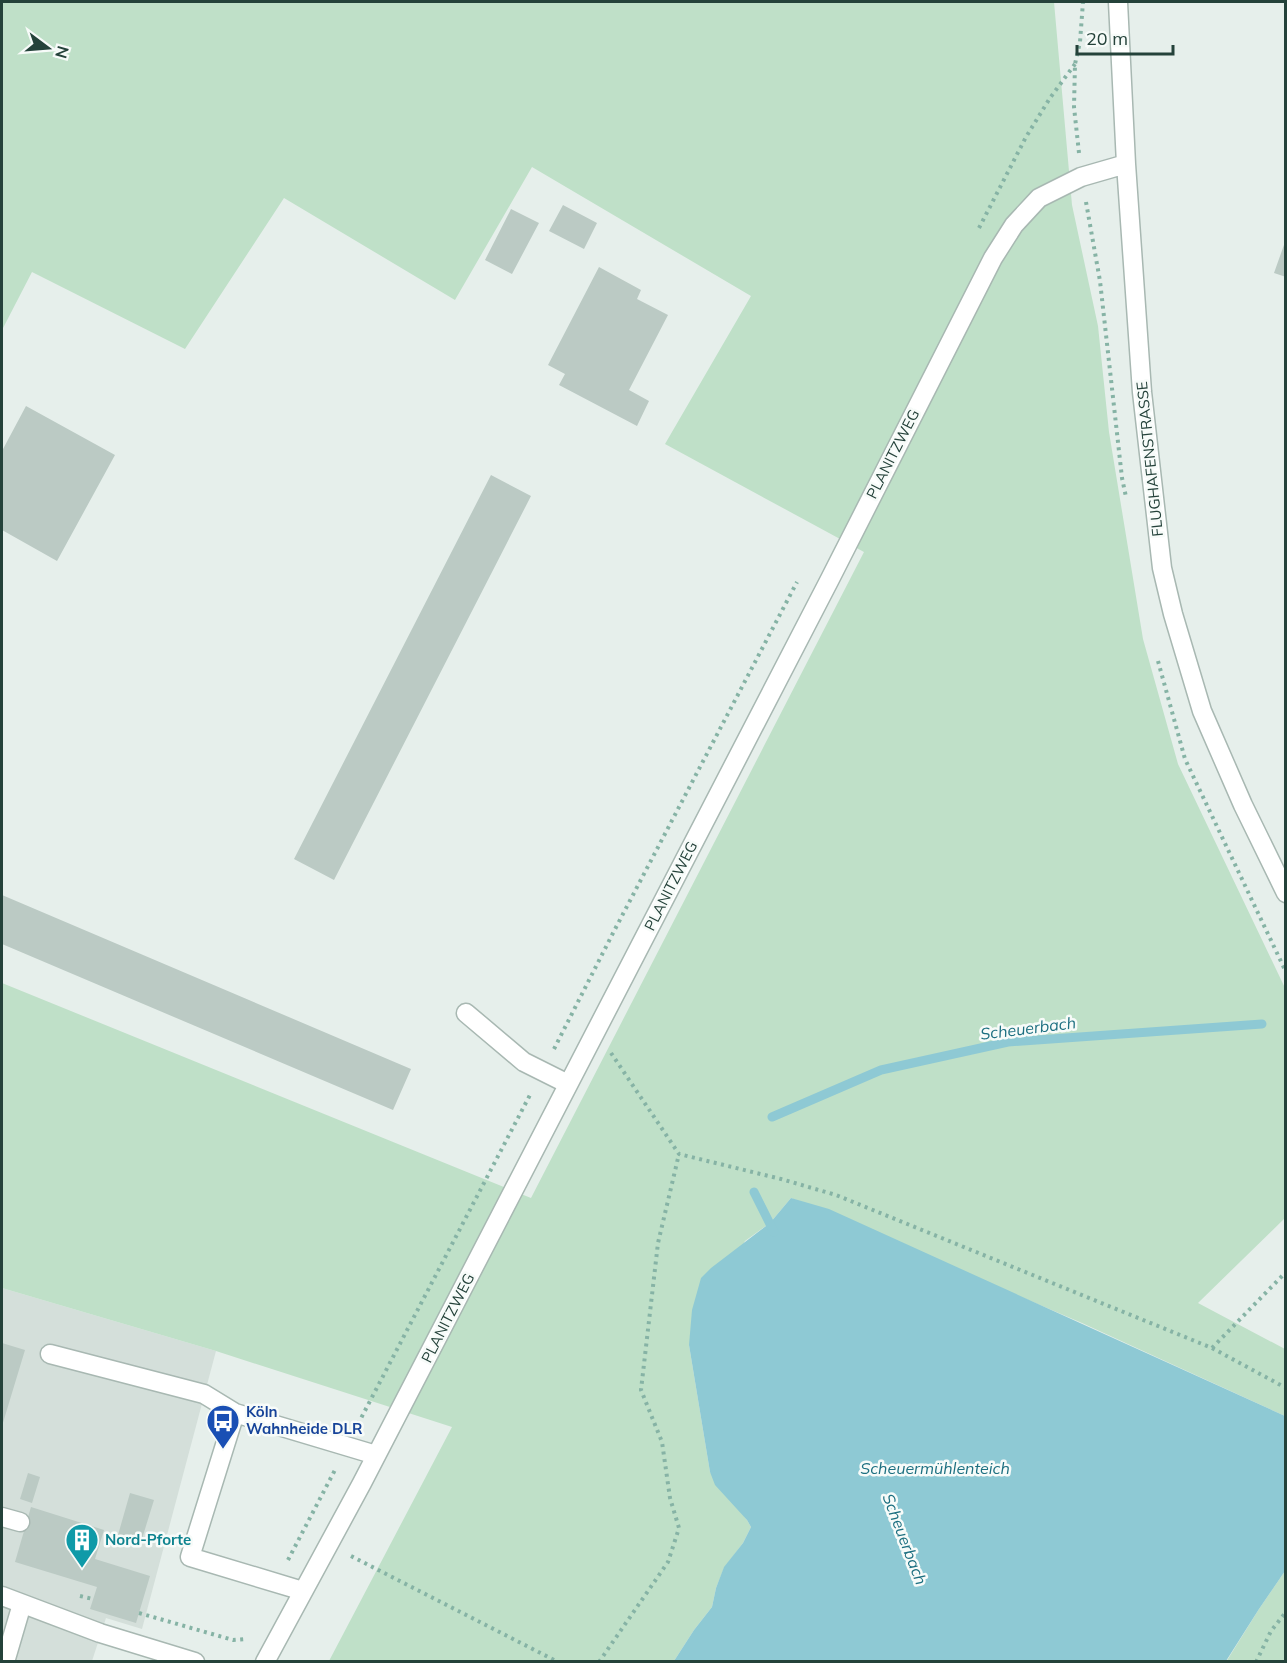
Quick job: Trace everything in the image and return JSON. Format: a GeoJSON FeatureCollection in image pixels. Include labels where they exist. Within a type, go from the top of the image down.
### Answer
{"type":"FeatureCollection","features":[{"type":"Feature","properties":{"kind":"street","name":"FLUGHAFENSTRASSE"},"geometry":{"type":"LineString","coordinates":[[1118,2],[1126,164],[1142,392],[1162,568],[1202,711],[1243,805],[1286,893]]}},
{"type":"Feature","properties":{"kind":"street","name":"PLANITZWEG"},"geometry":{"type":"LineString","coordinates":[[265,1662],[376,1455],[824,590],[993,258],[1014,225],[1040,198],[1081,177],[1126,164]]}},
{"type":"Feature","properties":{"kind":"street"},"geometry":{"type":"LineString","coordinates":[[466,1012],[524,1062],[568,1084]]}},
{"type":"Feature","properties":{"kind":"street"},"geometry":{"type":"LineString","coordinates":[[50,1354],[204,1394],[235,1413],[376,1455]]}},
{"type":"Feature","properties":{"kind":"street"},"geometry":{"type":"LineString","coordinates":[[235,1413],[190,1557],[303,1591]]}},
{"type":"Feature","properties":{"kind":"street"},"geometry":{"type":"LineString","coordinates":[[2,1517],[20,1522]]}},
{"type":"Feature","properties":{"kind":"street"},"geometry":{"type":"LineString","coordinates":[[2,1596],[167,1657],[195,1662]]}},
{"type":"Feature","properties":{"kind":"street"},"geometry":{"type":"LineString","coordinates":[[4,1662],[22,1604]]}},
{"type":"Feature","properties":{"kind":"path"},"geometry":{"type":"LineString","coordinates":[[977,231],[1026,137],[1050,98],[1075,64],[1080,42],[1083,2]]}},
{"type":"Feature","properties":{"kind":"path"},"geometry":{"type":"LineString","coordinates":[[275,1583],[800,577]]}},
{"type":"Feature","properties":{"kind":"path"},"geometry":{"type":"LineString","coordinates":[[596,1030],[679,1154],[781,1179],[836,1196],[1212,1348],[1286,1388]]}},
{"type":"Feature","properties":{"kind":"path"},"geometry":{"type":"LineString","coordinates":[[599,1662],[668,1562],[679,1528],[670,1498],[662,1442],[640,1390],[658,1243],[679,1154]]}},
{"type":"Feature","properties":{"kind":"path"},"geometry":{"type":"LineString","coordinates":[[1212,1348],[1286,1272]]}},
{"type":"Feature","properties":{"kind":"path"},"geometry":{"type":"LineString","coordinates":[[328,1545],[558,1662]]}},
{"type":"Feature","properties":{"kind":"path"},"geometry":{"type":"LineString","coordinates":[[1256,1662],[1271,1631],[1286,1612]]}},
{"type":"Feature","properties":{"kind":"path"},"geometry":{"type":"LineString","coordinates":[[139,1613],[233,1640],[246,1639]]}},
{"type":"Feature","properties":{"kind":"path"},"geometry":{"type":"LineString","coordinates":[[245,1650],[246,1639],[251,1630]]}},
{"type":"Feature","properties":{"kind":"shaded area"},"geometry":{"type":"Polygon","coordinates":[[[2,1288],[216,1351],[142,1629],[106,1618],[92,1661],[2,1661],[2,1288]]]}},
{"type":"Feature","properties":{"kind":"green space"},"geometry":{"type":"Polygon","coordinates":[[[2,2],[1054,2],[1072,205],[1098,326],[1109,432],[1143,639],[1178,764],[1285,988],[1285,1218],[1198,1303],[1285,1349],[1285,1416],[1082,1323],[791,1198],[770,1223],[745,1241],[689,1345],[710,1472],[751,1527],[743,1543],[724,1568],[712,1607],[674,1661],[329,1661],[452,1427],[216,1351],[2,1288],[2,983],[531,1198],[864,552],[665,444],[751,296],[532,167],[455,300],[284,198],[185,349],[32,272],[2,330],[2,2]]]}},
{"type":"Feature","properties":{"kind":"green space"},"geometry":{"type":"Polygon","coordinates":[[[1285,1571],[1285,1661],[1226,1662],[1259,1609],[1285,1571]]]}},
{"type":"Feature","properties":{"kind":"water","name":"Scheuermühlenteich"},"geometry":{"type":"Polygon","coordinates":[[[791,1198],[829,1209],[1285,1416],[1285,1571],[1226,1661],[674,1661],[712,1607],[724,1567],[743,1543],[751,1527],[715,1485],[710,1472],[689,1345],[692,1310],[701,1278],[770,1223],[791,1198]]]}},
{"type":"Feature","properties":{"kind":"building"},"geometry":{"type":"Polygon","coordinates":[[[563,205],[597,223],[584,249],[549,231],[563,205]]]}},
{"type":"Feature","properties":{"kind":"building"},"geometry":{"type":"Polygon","coordinates":[[[511,209],[539,223],[512,274],[485,260],[511,209]]]}},
{"type":"Feature","properties":{"kind":"building"},"geometry":{"type":"Polygon","coordinates":[[[1286,242],[1286,277],[1274,273],[1286,242]]]}},
{"type":"Feature","properties":{"kind":"building"},"geometry":{"type":"Polygon","coordinates":[[[599,267],[641,290],[637,299],[668,315],[629,390],[649,401],[637,426],[559,385],[565,374],[548,365],[599,267]]]}},
{"type":"Feature","properties":{"kind":"building"},"geometry":{"type":"Polygon","coordinates":[[[26,406],[115,455],[57,561],[2,530],[2,451],[26,406]]]}},
{"type":"Feature","properties":{"kind":"building"},"geometry":{"type":"Polygon","coordinates":[[[491,475],[531,496],[334,880],[294,859],[491,475]]]}},
{"type":"Feature","properties":{"kind":"building"},"geometry":{"type":"Polygon","coordinates":[[[2,895],[411,1069],[393,1110],[2,944],[2,895]]]}},
{"type":"Feature","properties":{"kind":"building"},"geometry":{"type":"Polygon","coordinates":[[[2,1343],[25,1350],[2,1426],[2,1343]]]}},
{"type":"Feature","properties":{"kind":"building"},"geometry":{"type":"Polygon","coordinates":[[[28,1473],[40,1477],[32,1503],[20,1499],[28,1473]]]}},
{"type":"Feature","properties":{"kind":"building"},"geometry":{"type":"Polygon","coordinates":[[[130,1493],[154,1500],[141,1542],[118,1535],[130,1493]]]}},
{"type":"Feature","properties":{"kind":"building","name":"Nord-Pforte"},"geometry":{"type":"Polygon","coordinates":[[[31,1507],[104,1530],[95,1559],[150,1576],[136,1623],[90,1609],[97,1587],[15,1562],[31,1507]]]}},
{"type":"Feature","properties":{"kind":"waterway","name":"Scheuerbach"},"geometry":{"type":"LineString","coordinates":[[772,1117],[881,1070],[1008,1042],[1262,1024]]}},
{"type":"Feature","properties":{"kind":"waterway","name":"Scheuerbach"},"geometry":{"type":"LineString","coordinates":[[754,1192],[774,1232]]}},
{"type":"Feature","properties":{"kind":"place","name":"Köln Wahnheide DLR"},"geometry":{"type":"Point","coordinates":[223,1450]}},
{"type":"Feature","properties":{"kind":"place","name":"Nord-Pforte"},"geometry":{"type":"Point","coordinates":[82,1569]}}]}
